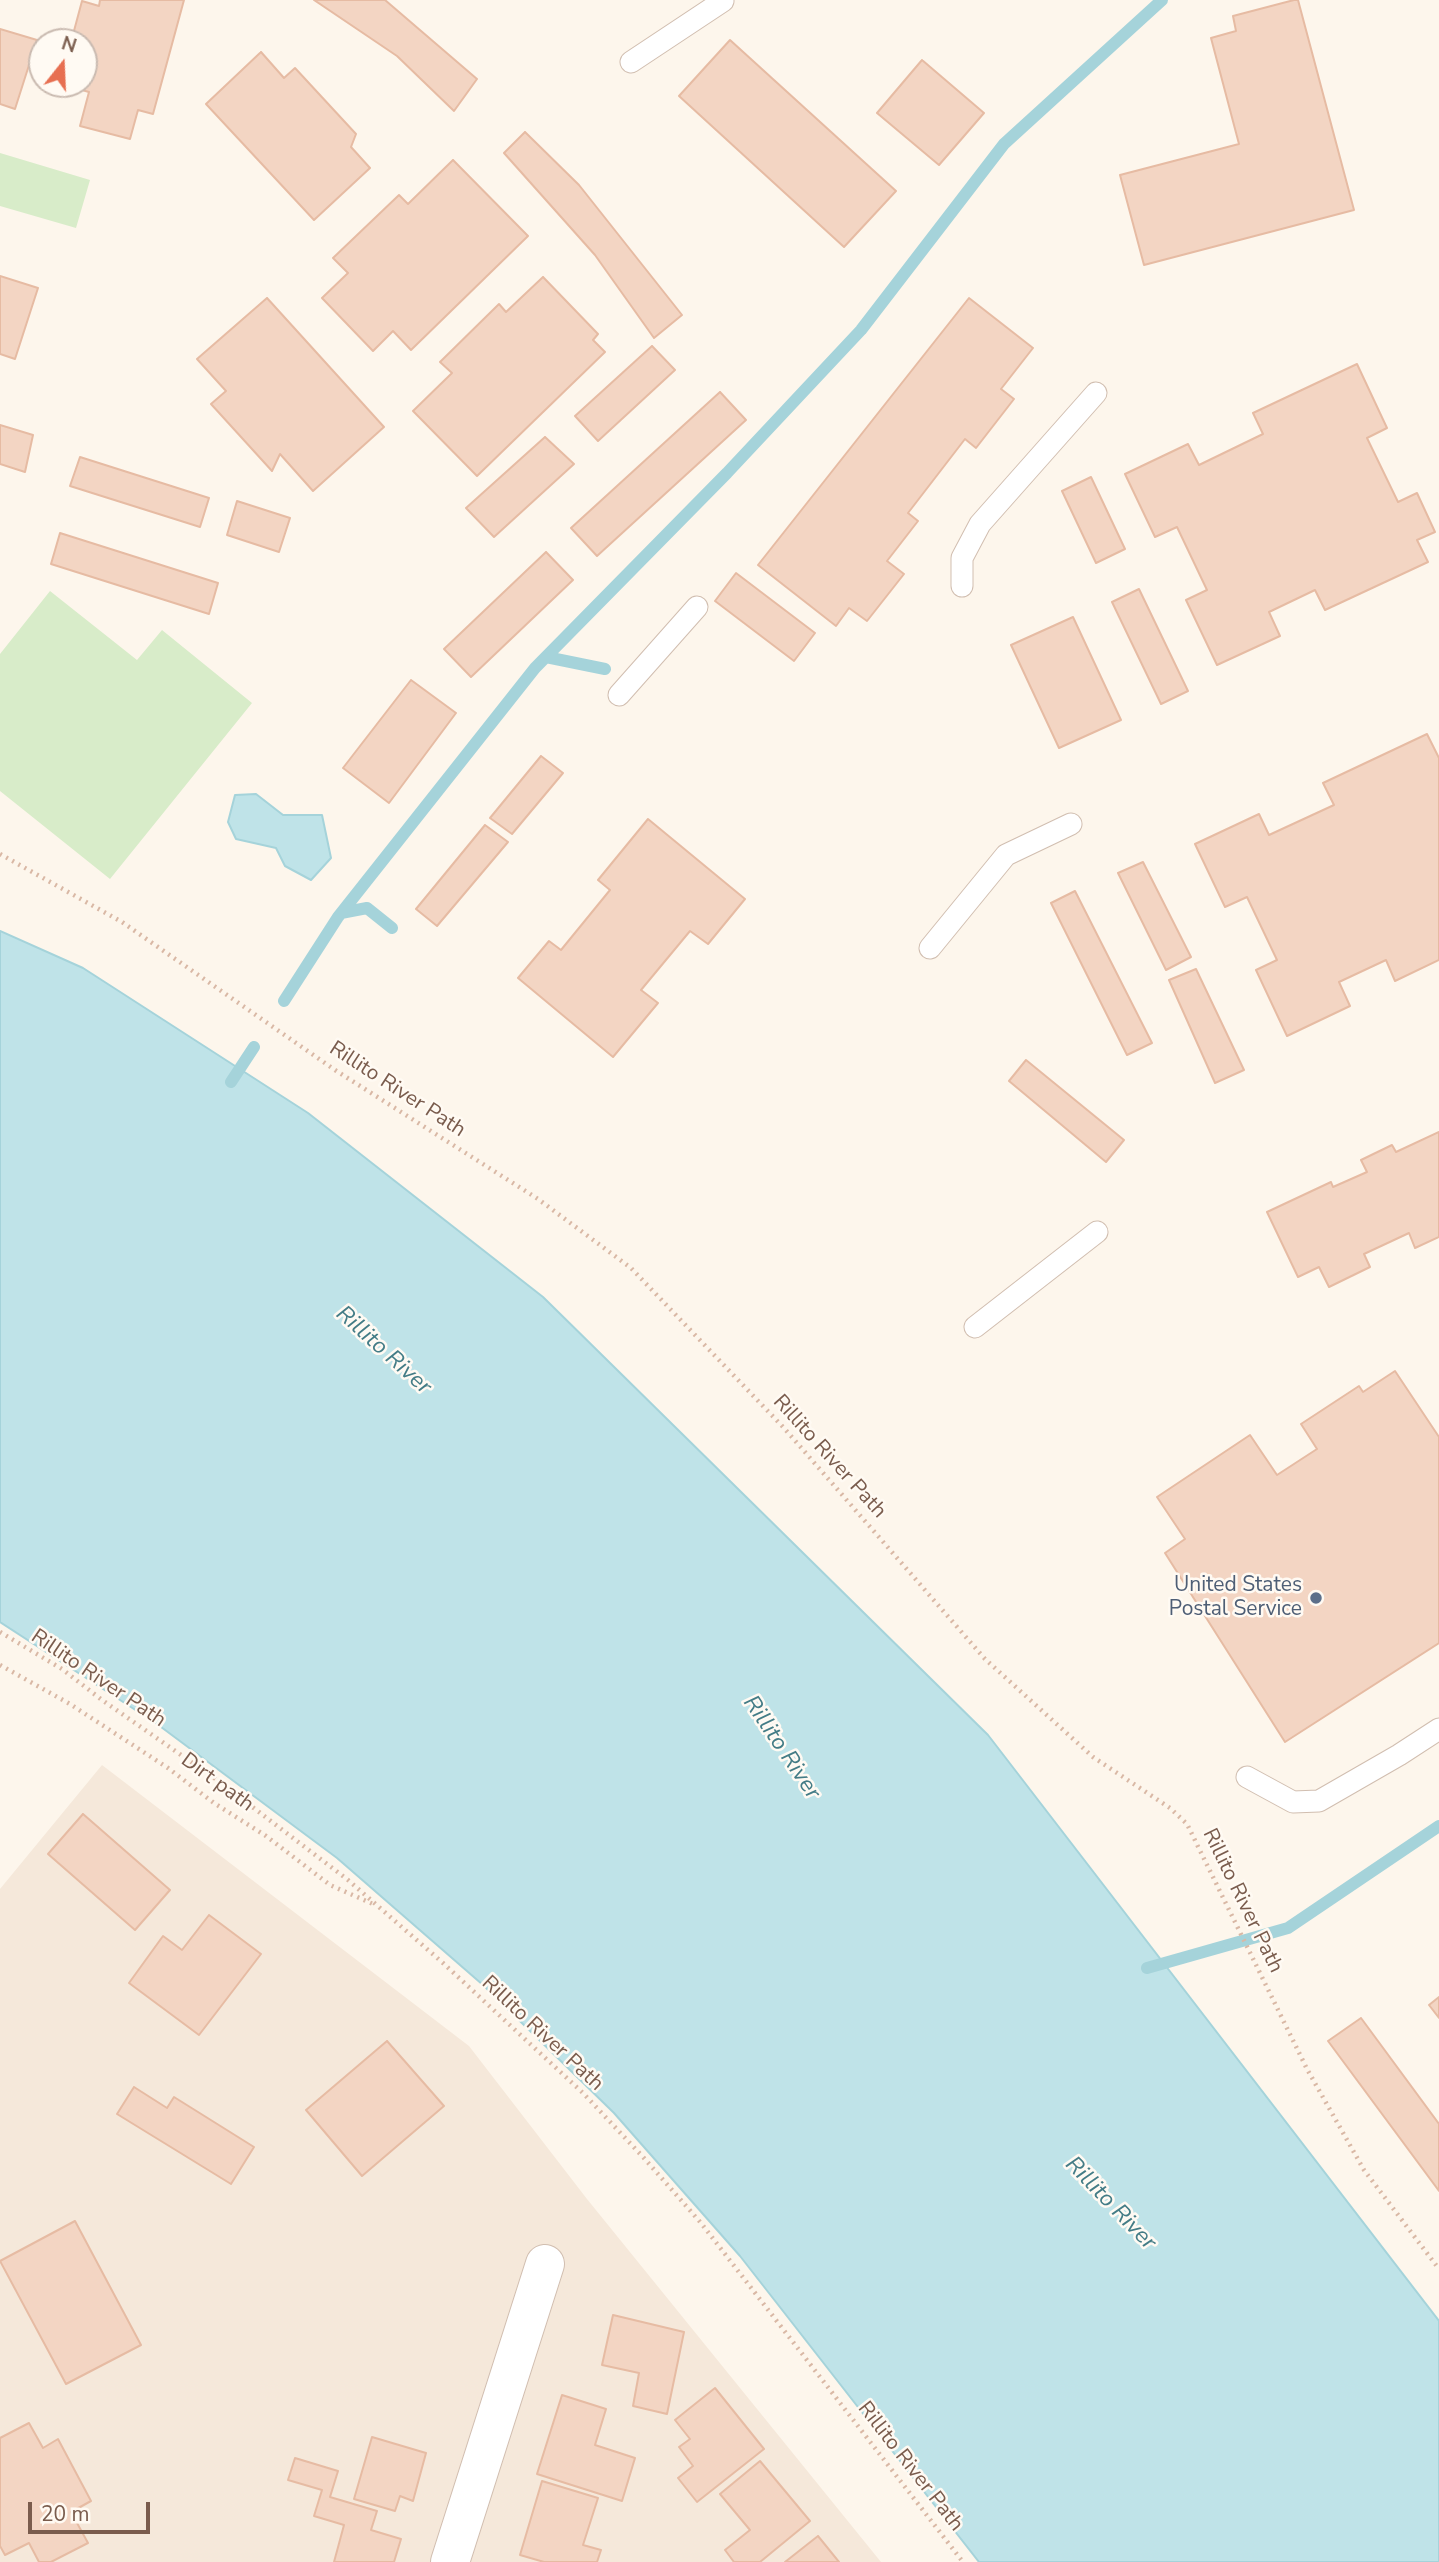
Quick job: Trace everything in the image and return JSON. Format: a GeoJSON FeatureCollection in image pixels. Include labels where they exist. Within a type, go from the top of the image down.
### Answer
{"type":"FeatureCollection","features":[{"type":"Feature","properties":{"kind":"street"},"geometry":{"type":"LineString","coordinates":[[450,2562],[545,2264]]}},
{"type":"Feature","properties":{"kind":"lane"},"geometry":{"type":"LineString","coordinates":[[631,61],[723,1]]}},
{"type":"Feature","properties":{"kind":"lane"},"geometry":{"type":"LineString","coordinates":[[962,586],[962,558],[980,524],[1096,393]]}},
{"type":"Feature","properties":{"kind":"lane"},"geometry":{"type":"LineString","coordinates":[[619,695],[697,607]]}},
{"type":"Feature","properties":{"kind":"lane"},"geometry":{"type":"LineString","coordinates":[[930,948],[1006,855],[1071,824]]}},
{"type":"Feature","properties":{"kind":"lane"},"geometry":{"type":"LineString","coordinates":[[975,1327],[1097,1232]]}},
{"type":"Feature","properties":{"kind":"lane"},"geometry":{"type":"LineString","coordinates":[[1247,1776],[1293,1802],[1319,1801],[1439,1729]]}},
{"type":"Feature","properties":{"kind":"path","name":"Rillito River Path"},"geometry":{"type":"LineString","coordinates":[[0,854],[122,922],[335,1070],[538,1199],[631,1268],[784,1428],[985,1659],[1093,1756],[1170,1808],[1187,1824],[1307,2069],[1364,2169],[1439,2269]]}},
{"type":"Feature","properties":{"kind":"path","name":"Rillito River Path"},"geometry":{"type":"LineString","coordinates":[[0,1632],[62,1669],[217,1780],[348,1880],[443,1963],[583,2093],[701,2223],[963,2562]]}},
{"type":"Feature","properties":{"kind":"path","name":"Dirt path"},"geometry":{"type":"LineString","coordinates":[[0,1665],[70,1704],[129,1742],[214,1803],[266,1836],[330,1885],[378,1906]]}},
{"type":"Feature","properties":{"kind":"shaded area"},"geometry":{"type":"Polygon","coordinates":[[[102,1765],[469,2046],[587,2199],[881,2562],[0,2562],[0,1889],[102,1765]]]}},
{"type":"Feature","properties":{"kind":"green space"},"geometry":{"type":"Polygon","coordinates":[[[0,153],[90,180],[76,228],[0,206],[0,153]]]}},
{"type":"Feature","properties":{"kind":"green space"},"geometry":{"type":"Polygon","coordinates":[[[50,591],[137,660],[162,630],[252,703],[110,879],[0,791],[0,654],[50,591]]]}},
{"type":"Feature","properties":{"kind":"water"},"geometry":{"type":"Polygon","coordinates":[[[256,794],[283,815],[322,815],[331,858],[311,880],[285,866],[276,848],[236,839],[228,822],[235,795],[256,794]]]}},
{"type":"Feature","properties":{"kind":"water","name":"Rillito River"},"geometry":{"type":"Polygon","coordinates":[[[0,931],[83,968],[308,1113],[543,1297],[988,1735],[1439,2321],[1439,2562],[979,2562],[740,2256],[614,2113],[483,1985],[337,1858],[157,1724],[0,1622],[0,931]]]}},
{"type":"Feature","properties":{"kind":"building"},"geometry":{"type":"Polygon","coordinates":[[[100,0],[184,0],[153,114],[138,110],[130,139],[80,126],[87,98],[98,98],[98,28],[75,28],[82,1],[99,6],[100,0]]]}},
{"type":"Feature","properties":{"kind":"building"},"geometry":{"type":"Polygon","coordinates":[[[314,0],[385,0],[477,79],[454,111],[397,56],[314,0]]]}},
{"type":"Feature","properties":{"kind":"building"},"geometry":{"type":"Polygon","coordinates":[[[1298,0],[1354,210],[1144,265],[1120,175],[1239,144],[1211,38],[1236,31],[1233,16],[1298,0]]]}},
{"type":"Feature","properties":{"kind":"building"},"geometry":{"type":"Polygon","coordinates":[[[0,29],[28,37],[28,68],[15,109],[0,104],[0,29]]]}},
{"type":"Feature","properties":{"kind":"building"},"geometry":{"type":"Polygon","coordinates":[[[730,40],[896,191],[844,247],[679,96],[730,40]]]}},
{"type":"Feature","properties":{"kind":"building"},"geometry":{"type":"Polygon","coordinates":[[[261,52],[284,78],[295,68],[356,134],[351,147],[370,168],[314,220],[206,104],[261,52]]]}},
{"type":"Feature","properties":{"kind":"building"},"geometry":{"type":"Polygon","coordinates":[[[922,60],[984,113],[939,165],[877,113],[922,60]]]}},
{"type":"Feature","properties":{"kind":"building"},"geometry":{"type":"Polygon","coordinates":[[[525,132],[579,185],[682,315],[654,338],[595,255],[504,153],[525,132]]]}},
{"type":"Feature","properties":{"kind":"building"},"geometry":{"type":"Polygon","coordinates":[[[453,160],[528,236],[411,350],[393,331],[373,351],[322,298],[348,273],[333,258],[399,195],[408,204],[453,160]]]}},
{"type":"Feature","properties":{"kind":"building"},"geometry":{"type":"Polygon","coordinates":[[[0,276],[38,288],[15,359],[0,354],[0,276]]]}},
{"type":"Feature","properties":{"kind":"building"},"geometry":{"type":"Polygon","coordinates":[[[543,277],[598,334],[593,340],[605,352],[477,476],[413,411],[452,373],[440,362],[499,304],[506,312],[543,277]]]}},
{"type":"Feature","properties":{"kind":"building"},"geometry":{"type":"Polygon","coordinates":[[[267,298],[384,427],[313,491],[280,454],[272,471],[211,404],[226,391],[197,359],[267,298]]]}},
{"type":"Feature","properties":{"kind":"building"},"geometry":{"type":"Polygon","coordinates":[[[969,298],[1033,348],[1001,389],[1014,399],[976,448],[965,439],[908,513],[918,521],[887,561],[904,574],[867,621],[849,608],[836,626],[758,565],[969,298]]]}},
{"type":"Feature","properties":{"kind":"building"},"geometry":{"type":"Polygon","coordinates":[[[652,346],[675,370],[598,441],[575,416],[652,346]]]}},
{"type":"Feature","properties":{"kind":"building"},"geometry":{"type":"Polygon","coordinates":[[[1357,364],[1387,428],[1367,438],[1398,502],[1417,493],[1435,532],[1417,540],[1428,562],[1325,610],[1315,590],[1269,612],[1280,636],[1217,665],[1186,600],[1207,590],[1177,527],[1155,537],[1125,474],[1188,444],[1199,465],[1263,434],[1253,413],[1357,364]]]}},
{"type":"Feature","properties":{"kind":"building"},"geometry":{"type":"Polygon","coordinates":[[[720,392],[746,420],[597,556],[571,528],[720,392]]]}},
{"type":"Feature","properties":{"kind":"building"},"geometry":{"type":"Polygon","coordinates":[[[0,425],[33,435],[25,472],[0,464],[0,425]]]}},
{"type":"Feature","properties":{"kind":"building"},"geometry":{"type":"Polygon","coordinates":[[[545,437],[574,464],[494,537],[466,508],[545,437]]]}},
{"type":"Feature","properties":{"kind":"building"},"geometry":{"type":"Polygon","coordinates":[[[80,457],[209,498],[200,527],[70,486],[80,457]]]}},
{"type":"Feature","properties":{"kind":"building"},"geometry":{"type":"Polygon","coordinates":[[[1091,477],[1125,549],[1096,563],[1062,491],[1091,477]]]}},
{"type":"Feature","properties":{"kind":"building"},"geometry":{"type":"Polygon","coordinates":[[[237,501],[290,518],[279,552],[227,535],[237,501]]]}},
{"type":"Feature","properties":{"kind":"building"},"geometry":{"type":"Polygon","coordinates":[[[60,533],[218,583],[209,614],[51,564],[60,533]]]}},
{"type":"Feature","properties":{"kind":"building"},"geometry":{"type":"Polygon","coordinates":[[[546,552],[573,580],[471,677],[444,649],[546,552]]]}},
{"type":"Feature","properties":{"kind":"building"},"geometry":{"type":"Polygon","coordinates":[[[736,573],[815,633],[794,661],[715,601],[736,573]]]}},
{"type":"Feature","properties":{"kind":"building"},"geometry":{"type":"Polygon","coordinates":[[[1139,589],[1188,691],[1161,704],[1112,602],[1139,589]]]}},
{"type":"Feature","properties":{"kind":"building"},"geometry":{"type":"Polygon","coordinates":[[[1073,617],[1121,720],[1059,748],[1011,645],[1073,617]]]}},
{"type":"Feature","properties":{"kind":"building"},"geometry":{"type":"Polygon","coordinates":[[[411,680],[456,713],[389,803],[343,768],[411,680]]]}},
{"type":"Feature","properties":{"kind":"building"},"geometry":{"type":"Polygon","coordinates":[[[1427,734],[1439,758],[1439,960],[1395,981],[1386,960],[1339,982],[1350,1006],[1287,1036],[1256,970],[1277,960],[1247,897],[1225,907],[1195,844],[1259,814],[1269,835],[1334,805],[1323,783],[1427,734]]]}},
{"type":"Feature","properties":{"kind":"building"},"geometry":{"type":"Polygon","coordinates":[[[541,756],[563,773],[512,834],[490,818],[541,756]]]}},
{"type":"Feature","properties":{"kind":"building"},"geometry":{"type":"Polygon","coordinates":[[[648,819],[745,899],[708,944],[690,931],[641,990],[658,1003],[613,1057],[518,978],[549,941],[561,950],[610,890],[598,880],[648,819]]]}},
{"type":"Feature","properties":{"kind":"building"},"geometry":{"type":"Polygon","coordinates":[[[485,825],[508,842],[437,926],[416,909],[485,825]]]}},
{"type":"Feature","properties":{"kind":"building"},"geometry":{"type":"Polygon","coordinates":[[[1143,862],[1191,957],[1166,970],[1118,873],[1143,862]]]}},
{"type":"Feature","properties":{"kind":"building"},"geometry":{"type":"Polygon","coordinates":[[[1075,891],[1152,1043],[1127,1055],[1051,903],[1075,891]]]}},
{"type":"Feature","properties":{"kind":"building"},"geometry":{"type":"Polygon","coordinates":[[[1196,969],[1244,1070],[1215,1083],[1169,980],[1196,969]]]}},
{"type":"Feature","properties":{"kind":"building"},"geometry":{"type":"Polygon","coordinates":[[[1026,1060],[1124,1140],[1106,1162],[1009,1081],[1026,1060]]]}},
{"type":"Feature","properties":{"kind":"building"},"geometry":{"type":"Polygon","coordinates":[[[1439,1132],[1439,1237],[1415,1248],[1409,1233],[1364,1254],[1370,1267],[1329,1287],[1319,1267],[1298,1277],[1267,1212],[1331,1182],[1333,1187],[1367,1172],[1361,1160],[1392,1145],[1396,1152],[1439,1132]]]}},
{"type":"Feature","properties":{"kind":"building","name":"United States Postal Service"},"geometry":{"type":"Polygon","coordinates":[[[1395,1371],[1439,1437],[1439,1643],[1285,1742],[1165,1553],[1185,1539],[1157,1497],[1250,1435],[1277,1475],[1317,1449],[1301,1424],[1359,1386],[1363,1392],[1395,1371]]]}},
{"type":"Feature","properties":{"kind":"building"},"geometry":{"type":"Polygon","coordinates":[[[83,1814],[170,1890],[135,1930],[48,1854],[83,1814]]]}},
{"type":"Feature","properties":{"kind":"building"},"geometry":{"type":"Polygon","coordinates":[[[209,1915],[261,1954],[199,2035],[129,1983],[163,1936],[182,1950],[209,1915]]]}},
{"type":"Feature","properties":{"kind":"building"},"geometry":{"type":"Polygon","coordinates":[[[1439,1997],[1439,2018],[1429,2005],[1439,1997]]]}},
{"type":"Feature","properties":{"kind":"building"},"geometry":{"type":"Polygon","coordinates":[[[1361,2018],[1439,2124],[1439,2191],[1328,2041],[1361,2018]]]}},
{"type":"Feature","properties":{"kind":"building"},"geometry":{"type":"Polygon","coordinates":[[[387,2041],[444,2106],[362,2176],[306,2110],[387,2041]]]}},
{"type":"Feature","properties":{"kind":"building"},"geometry":{"type":"Polygon","coordinates":[[[134,2087],[167,2108],[174,2097],[254,2147],[231,2184],[117,2114],[134,2087]]]}},
{"type":"Feature","properties":{"kind":"building"},"geometry":{"type":"Polygon","coordinates":[[[75,2221],[141,2345],[66,2384],[0,2261],[75,2221]]]}},
{"type":"Feature","properties":{"kind":"building"},"geometry":{"type":"Polygon","coordinates":[[[613,2315],[684,2332],[667,2414],[633,2406],[639,2373],[602,2365],[613,2315]]]}},
{"type":"Feature","properties":{"kind":"building"},"geometry":{"type":"Polygon","coordinates":[[[715,2388],[764,2449],[697,2502],[678,2478],[693,2466],[679,2447],[690,2439],[675,2420],[715,2388]]]}},
{"type":"Feature","properties":{"kind":"building"},"geometry":{"type":"Polygon","coordinates":[[[562,2395],[606,2409],[595,2445],[635,2458],[622,2501],[537,2474],[562,2395]]]}},
{"type":"Feature","properties":{"kind":"building"},"geometry":{"type":"Polygon","coordinates":[[[29,2423],[43,2448],[58,2439],[91,2501],[71,2512],[88,2543],[51,2562],[39,2562],[29,2543],[5,2555],[0,2546],[0,2438],[29,2423]]]}},
{"type":"Feature","properties":{"kind":"building"},"geometry":{"type":"Polygon","coordinates":[[[372,2437],[426,2453],[413,2501],[400,2496],[395,2511],[354,2499],[372,2437]]]}},
{"type":"Feature","properties":{"kind":"building"},"geometry":{"type":"Polygon","coordinates":[[[295,2458],[338,2471],[330,2497],[377,2511],[371,2530],[401,2539],[394,2562],[334,2562],[344,2525],[314,2516],[322,2490],[288,2480],[295,2458]]]}},
{"type":"Feature","properties":{"kind":"building"},"geometry":{"type":"Polygon","coordinates":[[[760,2461],[810,2521],[760,2562],[734,2562],[725,2550],[750,2530],[720,2494],[760,2461]]]}},
{"type":"Feature","properties":{"kind":"building"},"geometry":{"type":"Polygon","coordinates":[[[542,2481],[598,2498],[583,2545],[601,2550],[597,2562],[544,2562],[520,2555],[542,2481]]]}},
{"type":"Feature","properties":{"kind":"building"},"geometry":{"type":"Polygon","coordinates":[[[818,2536],[839,2562],[785,2562],[818,2536]]]}},
{"type":"Feature","properties":{"kind":"waterway"},"geometry":{"type":"LineString","coordinates":[[284,1001],[338,917],[535,668],[727,473],[861,330],[1004,144],[1162,0]]}},
{"type":"Feature","properties":{"kind":"waterway"},"geometry":{"type":"LineString","coordinates":[[546,657],[605,669]]}},
{"type":"Feature","properties":{"kind":"waterway"},"geometry":{"type":"LineString","coordinates":[[341,913],[367,908],[392,928]]}},
{"type":"Feature","properties":{"kind":"waterway"},"geometry":{"type":"LineString","coordinates":[[231,1082],[254,1047]]}},
{"type":"Feature","properties":{"kind":"waterway"},"geometry":{"type":"LineString","coordinates":[[1147,1968],[1288,1928],[1439,1826]]}},
{"type":"Feature","properties":{"kind":"place","name":"United States Postal Service"},"geometry":{"type":"Point","coordinates":[1316,1598]}}]}
